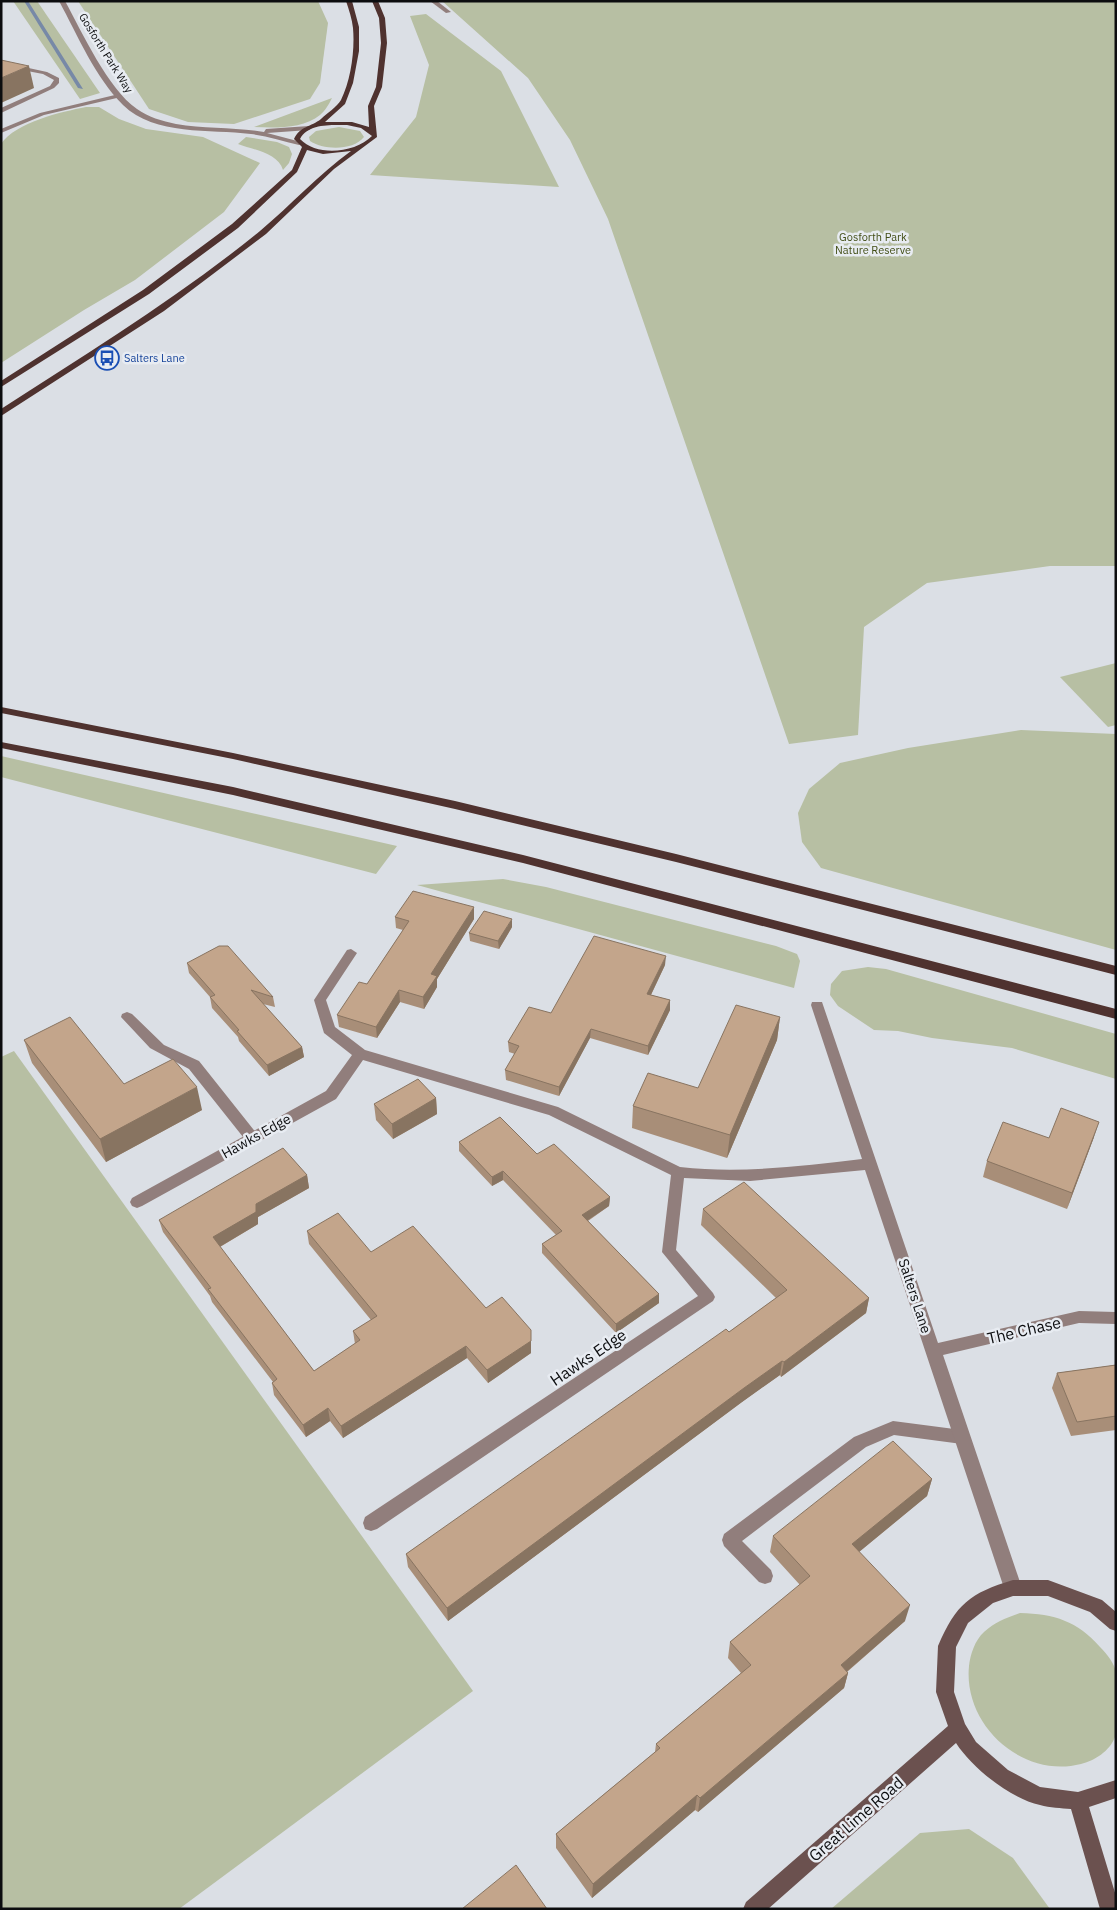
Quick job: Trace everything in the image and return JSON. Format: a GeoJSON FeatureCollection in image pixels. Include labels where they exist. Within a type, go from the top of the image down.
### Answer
{"type":"FeatureCollection","features":[{"type":"Feature","properties":{"kind":"main road"},"geometry":{"type":"LineString","coordinates":[[317,125],[343,104],[350,83],[356,51],[356,28],[349,1]]}},
{"type":"Feature","properties":{"kind":"main road"},"geometry":{"type":"LineString","coordinates":[[1,413],[169,303],[263,232],[332,168],[372,142],[375,136],[371,106],[379,87],[384,43],[382,18],[375,1]]}},
{"type":"Feature","properties":{"kind":"main road"},"geometry":{"type":"LineString","coordinates":[[1,385],[146,292],[235,226],[294,171],[302,145],[298,136],[309,128],[317,125],[348,123],[367,128],[373,132]]}},
{"type":"Feature","properties":{"kind":"main road"},"geometry":{"type":"LineString","coordinates":[[302,145],[318,151],[335,152],[362,147]]}},
{"type":"Feature","properties":{"kind":"main road"},"geometry":{"type":"LineString","coordinates":[[1,710],[233,756],[495,815],[770,882],[1116,971]]}},
{"type":"Feature","properties":{"kind":"main road"},"geometry":{"type":"LineString","coordinates":[[1,745],[233,791],[523,859],[1116,1014]]}},
{"type":"Feature","properties":{"kind":"main road"},"geometry":{"type":"LineString","coordinates":[[1116,1623],[1096,1606],[1048,1588],[1012,1588],[988,1596],[962,1616],[947,1646],[945,1692],[958,1729],[970,1748],[1001,1777],[1039,1796],[1078,1801],[1116,1789]]}},
{"type":"Feature","properties":{"kind":"main road","name":"Great Lime Road"},"geometry":{"type":"LineString","coordinates":[[753,1909],[958,1729]]}},
{"type":"Feature","properties":{"kind":"main road"},"geometry":{"type":"LineString","coordinates":[[1078,1801],[1110,1909]]}},
{"type":"Feature","properties":{"kind":"street","name":"Gosforth Park Way"},"geometry":{"type":"LineString","coordinates":[[62,1],[119,96],[134,111],[155,120],[195,128],[253,132],[309,128]]}},
{"type":"Feature","properties":{"kind":"street"},"geometry":{"type":"LineString","coordinates":[[433,1],[448,12]]}},
{"type":"Feature","properties":{"kind":"street"},"geometry":{"type":"LineString","coordinates":[[1,64],[45,73],[57,79],[52,87],[1,111]]}},
{"type":"Feature","properties":{"kind":"street"},"geometry":{"type":"LineString","coordinates":[[1,131],[42,114],[119,96]]}},
{"type":"Feature","properties":{"kind":"street","name":"Gosforth Park Way"},"geometry":{"type":"LineString","coordinates":[[253,132],[302,145]]}},
{"type":"Feature","properties":{"kind":"street"},"geometry":{"type":"LineString","coordinates":[[351,953],[320,1000],[329,1030],[360,1054],[553,1111],[678,1172],[704,1176],[749,1176],[870,1164]]}},
{"type":"Feature","properties":{"kind":"street","name":"Salters Lane"},"geometry":{"type":"LineString","coordinates":[[817,1005],[1012,1588]]}},
{"type":"Feature","properties":{"kind":"street"},"geometry":{"type":"LineString","coordinates":[[128,1017],[156,1046],[165,1052],[185,1058],[194,1065],[252,1138]]}},
{"type":"Feature","properties":{"kind":"street","name":"Hawks Edge"},"geometry":{"type":"LineString","coordinates":[[137,1202],[331,1095],[360,1054]]}},
{"type":"Feature","properties":{"kind":"street","name":"Hawks Edge"},"geometry":{"type":"LineString","coordinates":[[371,1523],[708,1298],[669,1252],[678,1172]]}},
{"type":"Feature","properties":{"kind":"street","name":"The Chase"},"geometry":{"type":"LineString","coordinates":[[933,1351],[1079,1317],[1116,1318]]}},
{"type":"Feature","properties":{"kind":"street"},"geometry":{"type":"LineString","coordinates":[[765,1576],[730,1540],[860,1442],[893,1428],[962,1437]]}},
{"type":"Feature","properties":{"kind":"green space"},"geometry":{"type":"Polygon","coordinates":[[[13,1],[37,1],[100,93],[80,99],[13,1]]]}},
{"type":"Feature","properties":{"kind":"green space"},"geometry":{"type":"Polygon","coordinates":[[[78,1],[318,1],[328,23],[320,83],[310,99],[234,124],[188,122],[149,109],[78,1]]]}},
{"type":"Feature","properties":{"kind":"green space","name":"Gosforth Park Nature Reserve"},"geometry":{"type":"Polygon","coordinates":[[[442,1],[1116,1],[1116,566],[1050,566],[927,583],[864,627],[858,735],[789,744],[608,219],[570,140],[528,78],[442,1]]]}},
{"type":"Feature","properties":{"kind":"green space"},"geometry":{"type":"Polygon","coordinates":[[[426,14],[501,71],[559,187],[370,175],[416,117],[429,65],[410,16],[426,14]]]}},
{"type":"Feature","properties":{"kind":"green space"},"geometry":{"type":"Polygon","coordinates":[[[332,98],[322,113],[305,123],[280,127],[254,127],[332,98]]]}},
{"type":"Feature","properties":{"kind":"green space"},"geometry":{"type":"Polygon","coordinates":[[[86,107],[99,107],[119,119],[146,129],[203,137],[260,163],[224,212],[135,280],[1,363],[1,144],[8,136],[28,124],[52,115],[86,107]]]}},
{"type":"Feature","properties":{"kind":"green space"},"geometry":{"type":"Polygon","coordinates":[[[339,127],[360,131],[364,137],[353,145],[338,148],[322,146],[310,141],[309,137],[316,131],[339,127]]]}},
{"type":"Feature","properties":{"kind":"green space"},"geometry":{"type":"Polygon","coordinates":[[[246,137],[277,142],[289,147],[292,154],[289,163],[283,170],[280,164],[271,156],[238,144],[246,137]]]}},
{"type":"Feature","properties":{"kind":"green space"},"geometry":{"type":"Polygon","coordinates":[[[1116,663],[1116,725],[1108,727],[1060,677],[1116,663]]]}},
{"type":"Feature","properties":{"kind":"green space"},"geometry":{"type":"Polygon","coordinates":[[[1021,730],[1116,734],[1116,950],[821,868],[802,842],[798,813],[809,789],[840,763],[908,748],[1021,730]]]}},
{"type":"Feature","properties":{"kind":"green space"},"geometry":{"type":"Polygon","coordinates":[[[1,756],[397,846],[376,874],[1,777],[1,756]]]}},
{"type":"Feature","properties":{"kind":"green space"},"geometry":{"type":"Polygon","coordinates":[[[503,879],[546,887],[776,946],[797,954],[800,961],[794,988],[417,885],[503,879]]]}},
{"type":"Feature","properties":{"kind":"green space"},"geometry":{"type":"Polygon","coordinates":[[[868,967],[886,969],[1116,1034],[1116,1079],[1012,1048],[932,1038],[898,1031],[874,1030],[838,1006],[830,995],[831,984],[842,971],[868,967]]]}},
{"type":"Feature","properties":{"kind":"green space"},"geometry":{"type":"Polygon","coordinates":[[[14,1051],[473,1691],[179,1909],[1,1909],[1,1057],[14,1051]]]}},
{"type":"Feature","properties":{"kind":"green space"},"geometry":{"type":"Polygon","coordinates":[[[1020,1613],[1055,1617],[1074,1625],[1091,1638],[1114,1666],[1116,1673],[1115,1737],[1101,1755],[1081,1764],[1059,1767],[1038,1763],[1018,1755],[1001,1743],[986,1727],[976,1708],[970,1688],[969,1666],[972,1653],[984,1632],[1005,1619],[1020,1613]]]}},
{"type":"Feature","properties":{"kind":"green space"},"geometry":{"type":"Polygon","coordinates":[[[969,1829],[1013,1858],[1050,1909],[831,1909],[920,1833],[969,1829]]]}},
{"type":"Feature","properties":{"kind":"building"},"geometry":{"type":"Polygon","coordinates":[[[1,60],[29,66],[1,78],[1,60]]]}},
{"type":"Feature","properties":{"kind":"building"},"geometry":{"type":"Polygon","coordinates":[[[413,891],[474,907],[431,974],[437,976],[423,997],[399,990],[376,1027],[337,1015],[359,982],[367,984],[409,921],[395,917],[413,891]]]}},
{"type":"Feature","properties":{"kind":"building"},"geometry":{"type":"Polygon","coordinates":[[[484,911],[512,919],[498,941],[469,933],[484,911]]]}},
{"type":"Feature","properties":{"kind":"building"},"geometry":{"type":"Polygon","coordinates":[[[594,936],[666,956],[647,994],[670,1000],[648,1046],[591,1029],[559,1087],[505,1070],[519,1046],[508,1042],[529,1007],[551,1013],[594,936]]]}},
{"type":"Feature","properties":{"kind":"building"},"geometry":{"type":"Polygon","coordinates":[[[219,946],[228,946],[273,997],[251,990],[302,1047],[267,1065],[237,1031],[239,1030],[210,997],[215,995],[187,963],[219,946]]]}},
{"type":"Feature","properties":{"kind":"building"},"geometry":{"type":"Polygon","coordinates":[[[736,1005],[780,1017],[730,1135],[633,1106],[648,1073],[698,1088],[736,1005]]]}},
{"type":"Feature","properties":{"kind":"building"},"geometry":{"type":"Polygon","coordinates":[[[70,1017],[124,1084],[173,1059],[197,1087],[100,1139],[24,1040],[70,1017]]]}},
{"type":"Feature","properties":{"kind":"building"},"geometry":{"type":"Polygon","coordinates":[[[418,1079],[436,1098],[392,1124],[374,1104],[418,1079]]]}},
{"type":"Feature","properties":{"kind":"building"},"geometry":{"type":"Polygon","coordinates":[[[1061,1108],[1099,1122],[1072,1193],[987,1161],[1003,1122],[1049,1138],[1061,1108]]]}},
{"type":"Feature","properties":{"kind":"building"},"geometry":{"type":"Polygon","coordinates":[[[500,1117],[537,1154],[554,1144],[610,1197],[582,1215],[659,1294],[616,1324],[542,1244],[562,1231],[503,1171],[492,1177],[459,1142],[500,1117]]]}},
{"type":"Feature","properties":{"kind":"building"},"geometry":{"type":"Polygon","coordinates":[[[283,1148],[307,1175],[256,1204],[256,1212],[213,1237],[314,1371],[360,1340],[353,1331],[377,1316],[307,1231],[338,1213],[371,1252],[413,1226],[486,1308],[502,1297],[531,1330],[531,1341],[487,1370],[466,1346],[341,1426],[328,1408],[303,1425],[272,1383],[277,1379],[208,1289],[211,1288],[159,1220],[283,1148]]]}},
{"type":"Feature","properties":{"kind":"building"},"geometry":{"type":"Polygon","coordinates":[[[744,1182],[869,1298],[447,1608],[406,1554],[726,1329],[729,1332],[787,1290],[703,1209],[744,1182]]]}},
{"type":"Feature","properties":{"kind":"building"},"geometry":{"type":"Polygon","coordinates":[[[1116,1365],[1116,1416],[1077,1422],[1057,1373],[1116,1365]]]}},
{"type":"Feature","properties":{"kind":"building"},"geometry":{"type":"Polygon","coordinates":[[[893,1441],[932,1479],[852,1544],[910,1605],[841,1665],[848,1673],[700,1798],[697,1795],[593,1884],[556,1834],[660,1748],[656,1744],[751,1665],[730,1642],[810,1576],[773,1536],[893,1441]]]}},
{"type":"Feature","properties":{"kind":"building"},"geometry":{"type":"Polygon","coordinates":[[[516,1865],[547,1909],[462,1909],[516,1865]]]}},
{"type":"Feature","properties":{"kind":"waterway"},"geometry":{"type":"LineString","coordinates":[[26,1],[81,88]]}},
{"type":"Feature","properties":{"kind":"place","name":"Salters Lane"},"geometry":{"type":"Point","coordinates":[107,358]}}]}
